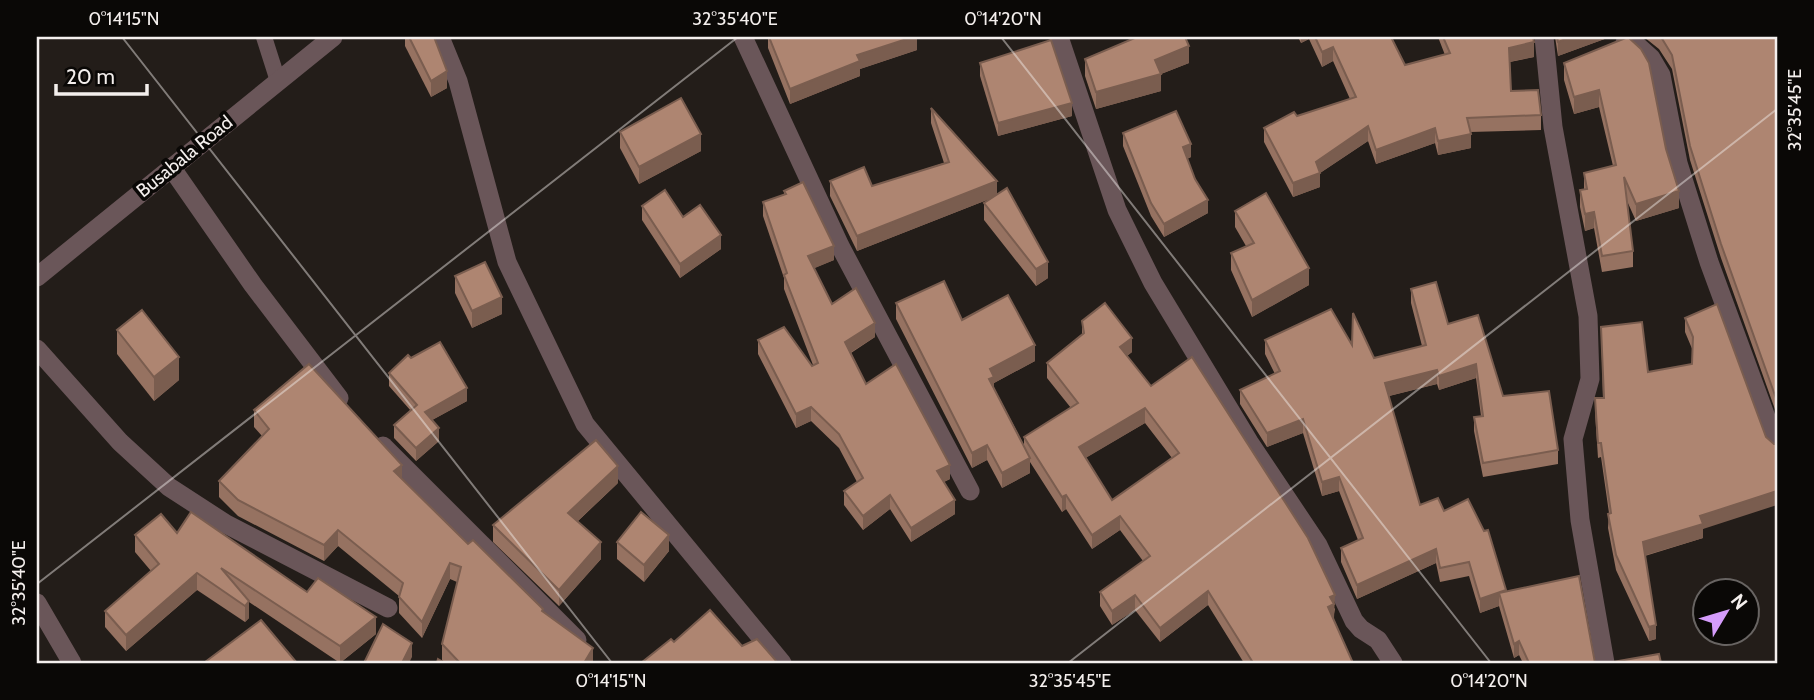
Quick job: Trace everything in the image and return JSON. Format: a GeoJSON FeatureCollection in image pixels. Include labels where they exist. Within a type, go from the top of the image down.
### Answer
{"type":"FeatureCollection","features":[{"type":"Feature","properties":{"kind":"street","name":"Busabala Road"},"geometry":{"type":"LineString","coordinates":[[37,277],[332,37]]}},
{"type":"Feature","properties":{"kind":"street"},"geometry":{"type":"LineString","coordinates":[[440,37],[458,80],[507,262],[585,424],[782,663]]}},
{"type":"Feature","properties":{"kind":"street"},"geometry":{"type":"LineString","coordinates":[[743,37],[840,246],[970,491]]}},
{"type":"Feature","properties":{"kind":"street"},"geometry":{"type":"LineString","coordinates":[[1059,37],[1117,210],[1153,283],[1249,442],[1318,545],[1354,621],[1360,629],[1378,640],[1393,663]]}},
{"type":"Feature","properties":{"kind":"street"},"geometry":{"type":"LineString","coordinates":[[1544,37],[1546,74],[1588,316],[1590,379],[1573,439],[1580,520],[1605,663]]}},
{"type":"Feature","properties":{"kind":"street"},"geometry":{"type":"LineString","coordinates":[[1607,50],[1631,40],[1651,58],[1661,75],[1678,163],[1709,262],[1777,447]]}},
{"type":"Feature","properties":{"kind":"street"},"geometry":{"type":"LineString","coordinates":[[1546,74],[1570,65]]}},
{"type":"Feature","properties":{"kind":"street"},"geometry":{"type":"LineString","coordinates":[[171,167],[314,368],[356,416]]}},
{"type":"Feature","properties":{"kind":"street"},"geometry":{"type":"LineString","coordinates":[[37,349],[120,442],[169,487],[226,524],[388,608]]}},
{"type":"Feature","properties":{"kind":"street"},"geometry":{"type":"LineString","coordinates":[[373,435],[489,556],[577,640]]}},
{"type":"Feature","properties":{"kind":"street"},"geometry":{"type":"LineString","coordinates":[[37,603],[72,663]]}},
{"type":"Feature","properties":{"kind":"lane"},"geometry":{"type":"LineString","coordinates":[[264,37],[278,81]]}},
{"type":"Feature","properties":{"kind":"building"},"geometry":{"type":"Polygon","coordinates":[[[409,37],[434,37],[447,71],[431,81],[409,37]]]}},
{"type":"Feature","properties":{"kind":"building"},"geometry":{"type":"Polygon","coordinates":[[[769,37],[913,37],[857,55],[860,61],[790,89],[769,37]]]}},
{"type":"Feature","properties":{"kind":"building"},"geometry":{"type":"Polygon","coordinates":[[[1137,37],[1185,37],[1189,46],[1155,60],[1161,74],[1096,92],[1085,59],[1137,37]]]}},
{"type":"Feature","properties":{"kind":"building"},"geometry":{"type":"Polygon","coordinates":[[[1315,37],[1391,37],[1405,65],[1450,53],[1443,37],[1533,37],[1534,42],[1509,48],[1511,91],[1538,90],[1541,115],[1467,118],[1471,134],[1438,141],[1435,128],[1376,150],[1368,126],[1316,162],[1320,173],[1293,183],[1264,128],[1294,112],[1297,116],[1356,97],[1333,47],[1322,52],[1315,37]]]}},
{"type":"Feature","properties":{"kind":"building"},"geometry":{"type":"Polygon","coordinates":[[[1557,37],[1571,37],[1558,42],[1557,37]]]}},
{"type":"Feature","properties":{"kind":"building"},"geometry":{"type":"Polygon","coordinates":[[[1628,37],[1641,49],[1649,63],[1666,149],[1679,191],[1636,204],[1624,177],[1633,251],[1602,256],[1594,212],[1585,214],[1580,190],[1587,189],[1584,173],[1616,165],[1599,90],[1574,97],[1564,63],[1628,37]]]}},
{"type":"Feature","properties":{"kind":"building"},"geometry":{"type":"Polygon","coordinates":[[[1661,37],[1777,37],[1777,401],[1721,244],[1690,146],[1672,55],[1661,37]]]}},
{"type":"Feature","properties":{"kind":"building"},"geometry":{"type":"Polygon","coordinates":[[[1051,40],[1072,103],[998,123],[980,63],[1051,40]]]}},
{"type":"Feature","properties":{"kind":"building"},"geometry":{"type":"Polygon","coordinates":[[[681,98],[701,134],[639,167],[620,132],[681,98]]]}},
{"type":"Feature","properties":{"kind":"building"},"geometry":{"type":"Polygon","coordinates":[[[931,108],[997,181],[857,236],[830,181],[864,167],[872,186],[949,162],[931,108]]]}},
{"type":"Feature","properties":{"kind":"building"},"geometry":{"type":"Polygon","coordinates":[[[1176,111],[1191,144],[1183,147],[1195,179],[1208,200],[1164,224],[1151,203],[1123,133],[1176,111]]]}},
{"type":"Feature","properties":{"kind":"building"},"geometry":{"type":"Polygon","coordinates":[[[803,182],[834,246],[808,256],[832,304],[856,288],[875,323],[845,342],[866,384],[896,364],[950,465],[937,471],[955,500],[911,528],[890,495],[863,516],[844,491],[863,478],[839,434],[811,407],[796,414],[758,340],[784,327],[812,366],[818,363],[784,275],[787,273],[763,202],[786,194],[784,191],[803,182]]]}},
{"type":"Feature","properties":{"kind":"building"},"geometry":{"type":"Polygon","coordinates":[[[1007,188],[1048,262],[1036,269],[984,203],[1007,188]]]}},
{"type":"Feature","properties":{"kind":"building"},"geometry":{"type":"Polygon","coordinates":[[[665,190],[683,217],[700,205],[721,235],[680,264],[642,206],[665,190]]]}},
{"type":"Feature","properties":{"kind":"building"},"geometry":{"type":"Polygon","coordinates":[[[1266,193],[1309,268],[1252,300],[1231,253],[1254,243],[1235,211],[1266,193]]]}},
{"type":"Feature","properties":{"kind":"building"},"geometry":{"type":"Polygon","coordinates":[[[485,262],[502,297],[472,311],[455,276],[485,262]]]}},
{"type":"Feature","properties":{"kind":"building"},"geometry":{"type":"Polygon","coordinates":[[[944,281],[962,320],[1008,295],[1035,345],[990,369],[994,377],[989,379],[1030,458],[1002,473],[987,445],[972,453],[896,303],[944,281]]]}},
{"type":"Feature","properties":{"kind":"building"},"geometry":{"type":"Polygon","coordinates":[[[1436,282],[1448,324],[1478,315],[1503,396],[1549,391],[1558,450],[1483,463],[1474,417],[1483,416],[1476,364],[1439,376],[1437,370],[1385,383],[1420,505],[1438,498],[1444,511],[1468,499],[1484,531],[1488,530],[1506,590],[1480,599],[1469,562],[1440,568],[1436,549],[1357,585],[1341,548],[1363,538],[1339,477],[1322,482],[1303,419],[1267,433],[1240,390],[1280,371],[1265,340],[1331,309],[1352,345],[1353,313],[1374,358],[1426,345],[1411,289],[1436,282]]]}},
{"type":"Feature","properties":{"kind":"building"},"geometry":{"type":"Polygon","coordinates":[[[1105,303],[1132,338],[1120,347],[1151,386],[1192,357],[1308,538],[1335,595],[1330,597],[1334,604],[1328,607],[1353,663],[1248,663],[1252,661],[1208,591],[1160,628],[1135,595],[1112,611],[1100,592],[1150,556],[1120,516],[1092,535],[1066,495],[1062,497],[1024,437],[1078,403],[1047,363],[1084,333],[1082,321],[1105,303]],[[1145,408],[1079,447],[1112,500],[1179,453],[1145,408]]]}},
{"type":"Feature","properties":{"kind":"building"},"geometry":{"type":"Polygon","coordinates":[[[1717,304],[1766,437],[1777,444],[1777,491],[1700,516],[1703,524],[1643,542],[1656,625],[1649,627],[1616,555],[1608,514],[1611,513],[1601,443],[1598,443],[1595,398],[1604,398],[1601,327],[1642,322],[1648,372],[1692,364],[1693,337],[1685,318],[1717,304]]]}},
{"type":"Feature","properties":{"kind":"building"},"geometry":{"type":"Polygon","coordinates":[[[142,310],[179,357],[154,377],[117,330],[142,310]]]}},
{"type":"Feature","properties":{"kind":"building"},"geometry":{"type":"Polygon","coordinates":[[[440,342],[467,388],[425,412],[439,428],[416,448],[394,425],[417,405],[389,373],[408,355],[411,358],[440,342]]]}},
{"type":"Feature","properties":{"kind":"building"},"geometry":{"type":"Polygon","coordinates":[[[309,364],[402,465],[394,471],[468,544],[473,540],[543,609],[542,611],[593,648],[584,663],[460,663],[442,644],[461,567],[450,563],[422,622],[399,597],[403,583],[338,530],[324,545],[238,500],[219,481],[269,429],[254,410],[309,364]]]}},
{"type":"Feature","properties":{"kind":"building"},"geometry":{"type":"Polygon","coordinates":[[[596,440],[618,466],[568,513],[601,542],[559,590],[493,525],[596,440]]]}},
{"type":"Feature","properties":{"kind":"building"},"geometry":{"type":"Polygon","coordinates":[[[191,512],[307,592],[318,578],[376,617],[340,646],[221,568],[249,601],[245,606],[197,573],[126,635],[105,611],[159,564],[135,535],[161,514],[177,533],[191,512]]]}},
{"type":"Feature","properties":{"kind":"building"},"geometry":{"type":"Polygon","coordinates":[[[641,512],[669,535],[644,565],[617,542],[641,512]]]}},
{"type":"Feature","properties":{"kind":"building"},"geometry":{"type":"Polygon","coordinates":[[[1579,576],[1595,663],[1529,663],[1519,641],[1514,644],[1499,593],[1579,576]]]}},
{"type":"Feature","properties":{"kind":"building"},"geometry":{"type":"Polygon","coordinates":[[[710,610],[742,646],[757,639],[778,663],[641,663],[671,639],[674,642],[710,610]]]}},
{"type":"Feature","properties":{"kind":"building"},"geometry":{"type":"Polygon","coordinates":[[[261,620],[297,663],[205,662],[261,620]]]}},
{"type":"Feature","properties":{"kind":"building"},"geometry":{"type":"Polygon","coordinates":[[[383,624],[412,643],[402,663],[364,663],[383,624]]]}},
{"type":"Feature","properties":{"kind":"building"},"geometry":{"type":"Polygon","coordinates":[[[1659,654],[1661,663],[1607,663],[1659,654]]]}}]}
